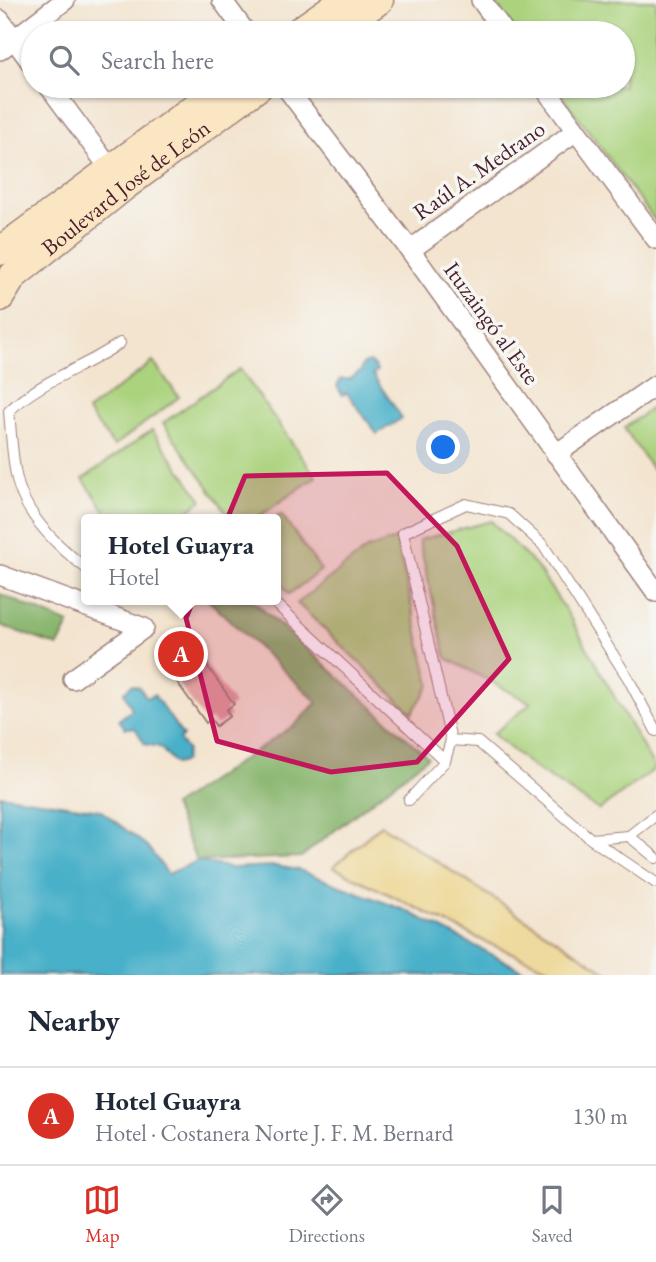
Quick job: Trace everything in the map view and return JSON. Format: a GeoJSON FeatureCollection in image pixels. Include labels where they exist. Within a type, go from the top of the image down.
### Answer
{"type":"FeatureCollection","features":[{"type":"Feature","properties":{"kind":"main road"},"geometry":{"type":"LineString","coordinates":[[315,21],[344,0]]}},
{"type":"Feature","properties":{"kind":"main road"},"geometry":{"type":"LineString","coordinates":[[349,21],[379,0]]}},
{"type":"Feature","properties":{"kind":"main road","name":"Boulevard José de León"},"geometry":{"type":"LineString","coordinates":[[4,278],[116,177],[210,98]]}},
{"type":"Feature","properties":{"kind":"main road","name":"Boulevard José de León"},"geometry":{"type":"LineString","coordinates":[[0,251],[240,98]]}},
{"type":"Feature","properties":{"kind":"street"},"geometry":{"type":"LineString","coordinates":[[37,21],[65,0]]}},
{"type":"Feature","properties":{"kind":"street"},"geometry":{"type":"LineString","coordinates":[[222,0],[237,21]]}},
{"type":"Feature","properties":{"kind":"street"},"geometry":{"type":"LineString","coordinates":[[481,0],[496,21]]}},
{"type":"Feature","properties":{"kind":"street"},"geometry":{"type":"LineString","coordinates":[[0,20],[7,44],[21,55]]}},
{"type":"Feature","properties":{"kind":"street"},"geometry":{"type":"LineString","coordinates":[[7,44],[21,33]]}},
{"type":"Feature","properties":{"kind":"street"},"geometry":{"type":"LineString","coordinates":[[58,98],[116,177]]}},
{"type":"Feature","properties":{"kind":"street","name":"Ituzaingó al Este"},"geometry":{"type":"LineString","coordinates":[[294,98],[410,250],[656,592]]}},
{"type":"Feature","properties":{"kind":"street"},"geometry":{"type":"LineString","coordinates":[[552,98],[656,239]]}},
{"type":"Feature","properties":{"kind":"street","name":"Raúl A. Medrano"},"geometry":{"type":"LineString","coordinates":[[410,250],[576,131]]}},
{"type":"Feature","properties":{"kind":"street"},"geometry":{"type":"LineString","coordinates":[[556,454],[656,385]]}},
{"type":"Feature","properties":{"kind":"street"},"geometry":{"type":"LineString","coordinates":[[0,575],[81,605]]}},
{"type":"Feature","properties":{"kind":"street"},"geometry":{"type":"LineString","coordinates":[[73,679],[144,628],[82,605]]}},
{"type":"Feature","properties":{"kind":"lane"},"geometry":{"type":"LineString","coordinates":[[81,564],[60,548],[29,508],[16,478],[5,410],[29,392],[92,362],[120,343]]}},
{"type":"Feature","properties":{"kind":"lane"},"geometry":{"type":"LineString","coordinates":[[410,800],[445,761],[451,740],[403,533],[466,504],[509,514],[542,545],[628,678],[656,731]]}},
{"type":"Feature","properties":{"kind":"lane"},"geometry":{"type":"LineString","coordinates":[[277,605],[445,761]]}},
{"type":"Feature","properties":{"kind":"lane"},"geometry":{"type":"LineString","coordinates":[[451,740],[478,742],[591,839],[656,883]]}},
{"type":"Feature","properties":{"kind":"lane"},"geometry":{"type":"LineString","coordinates":[[591,839],[629,836],[656,815]]}},
{"type":"Feature","properties":{"kind":"lane"},"geometry":{"type":"LineString","coordinates":[[629,836],[656,859]]}},
{"type":"Feature","properties":{"kind":"highlighted area"},"geometry":{"type":"Polygon","coordinates":[[[387,473],[457,546],[509,659],[417,762],[331,772],[217,741],[186,618],[245,476],[387,473]]]}},
{"type":"Feature","properties":{"kind":"green space"},"geometry":{"type":"Polygon","coordinates":[[[492,0],[656,0],[656,222],[564,98],[635,98],[635,21],[507,21],[492,0]]]}},
{"type":"Feature","properties":{"kind":"green space"},"geometry":{"type":"Polygon","coordinates":[[[153,362],[179,397],[114,446],[87,411],[153,362]]]}},
{"type":"Feature","properties":{"kind":"green space"},"geometry":{"type":"Polygon","coordinates":[[[240,369],[316,477],[262,514],[227,514],[163,423],[240,369]]]}},
{"type":"Feature","properties":{"kind":"green space"},"geometry":{"type":"Polygon","coordinates":[[[656,405],[656,472],[655,473],[624,428],[656,405]]]}},
{"type":"Feature","properties":{"kind":"green space"},"geometry":{"type":"Polygon","coordinates":[[[152,430],[202,500],[183,514],[108,514],[83,479],[152,430]]]}},
{"type":"Feature","properties":{"kind":"green space"},"geometry":{"type":"Polygon","coordinates":[[[281,514],[321,570],[289,594],[281,582],[281,514]]]}},
{"type":"Feature","properties":{"kind":"green space"},"geometry":{"type":"Polygon","coordinates":[[[491,521],[536,566],[567,612],[655,769],[599,810],[533,767],[493,734],[531,703],[446,658],[419,540],[491,521]]]}},
{"type":"Feature","properties":{"kind":"green space"},"geometry":{"type":"Polygon","coordinates":[[[396,539],[430,685],[412,713],[297,603],[367,549],[396,539]]]}},
{"type":"Feature","properties":{"kind":"green space"},"geometry":{"type":"Polygon","coordinates":[[[0,594],[69,624],[58,646],[0,625],[0,594]]]}},
{"type":"Feature","properties":{"kind":"green space"},"geometry":{"type":"Polygon","coordinates":[[[213,605],[258,605],[428,757],[301,857],[197,861],[173,806],[296,724],[317,702],[213,605]]]}},
{"type":"Feature","properties":{"kind":"sand"},"geometry":{"type":"Polygon","coordinates":[[[381,825],[611,975],[565,975],[488,943],[333,867],[381,825]]]}},
{"type":"Feature","properties":{"kind":"water"},"geometry":{"type":"Polygon","coordinates":[[[369,362],[377,371],[373,375],[402,418],[377,434],[347,393],[342,395],[337,386],[341,379],[350,379],[361,371],[362,365],[369,362]]]}},
{"type":"Feature","properties":{"kind":"water"},"geometry":{"type":"Polygon","coordinates":[[[132,685],[139,687],[147,698],[154,695],[183,736],[179,740],[187,750],[184,762],[175,764],[160,747],[145,744],[135,728],[125,728],[119,720],[132,709],[124,692],[132,685]]]}},
{"type":"Feature","properties":{"kind":"water"},"geometry":{"type":"Polygon","coordinates":[[[0,795],[100,810],[147,846],[168,874],[197,861],[231,868],[275,866],[299,870],[407,911],[532,975],[0,975],[0,795]]]}},
{"type":"Feature","properties":{"kind":"building"},"geometry":{"type":"Polygon","coordinates":[[[189,640],[234,704],[226,710],[230,716],[216,726],[211,719],[206,723],[175,679],[178,676],[165,658],[189,640]]]}},
{"type":"Feature","properties":{"kind":"place","name":"Hotel Guayra"},"geometry":{"type":"Point","coordinates":[181,654]}}]}
